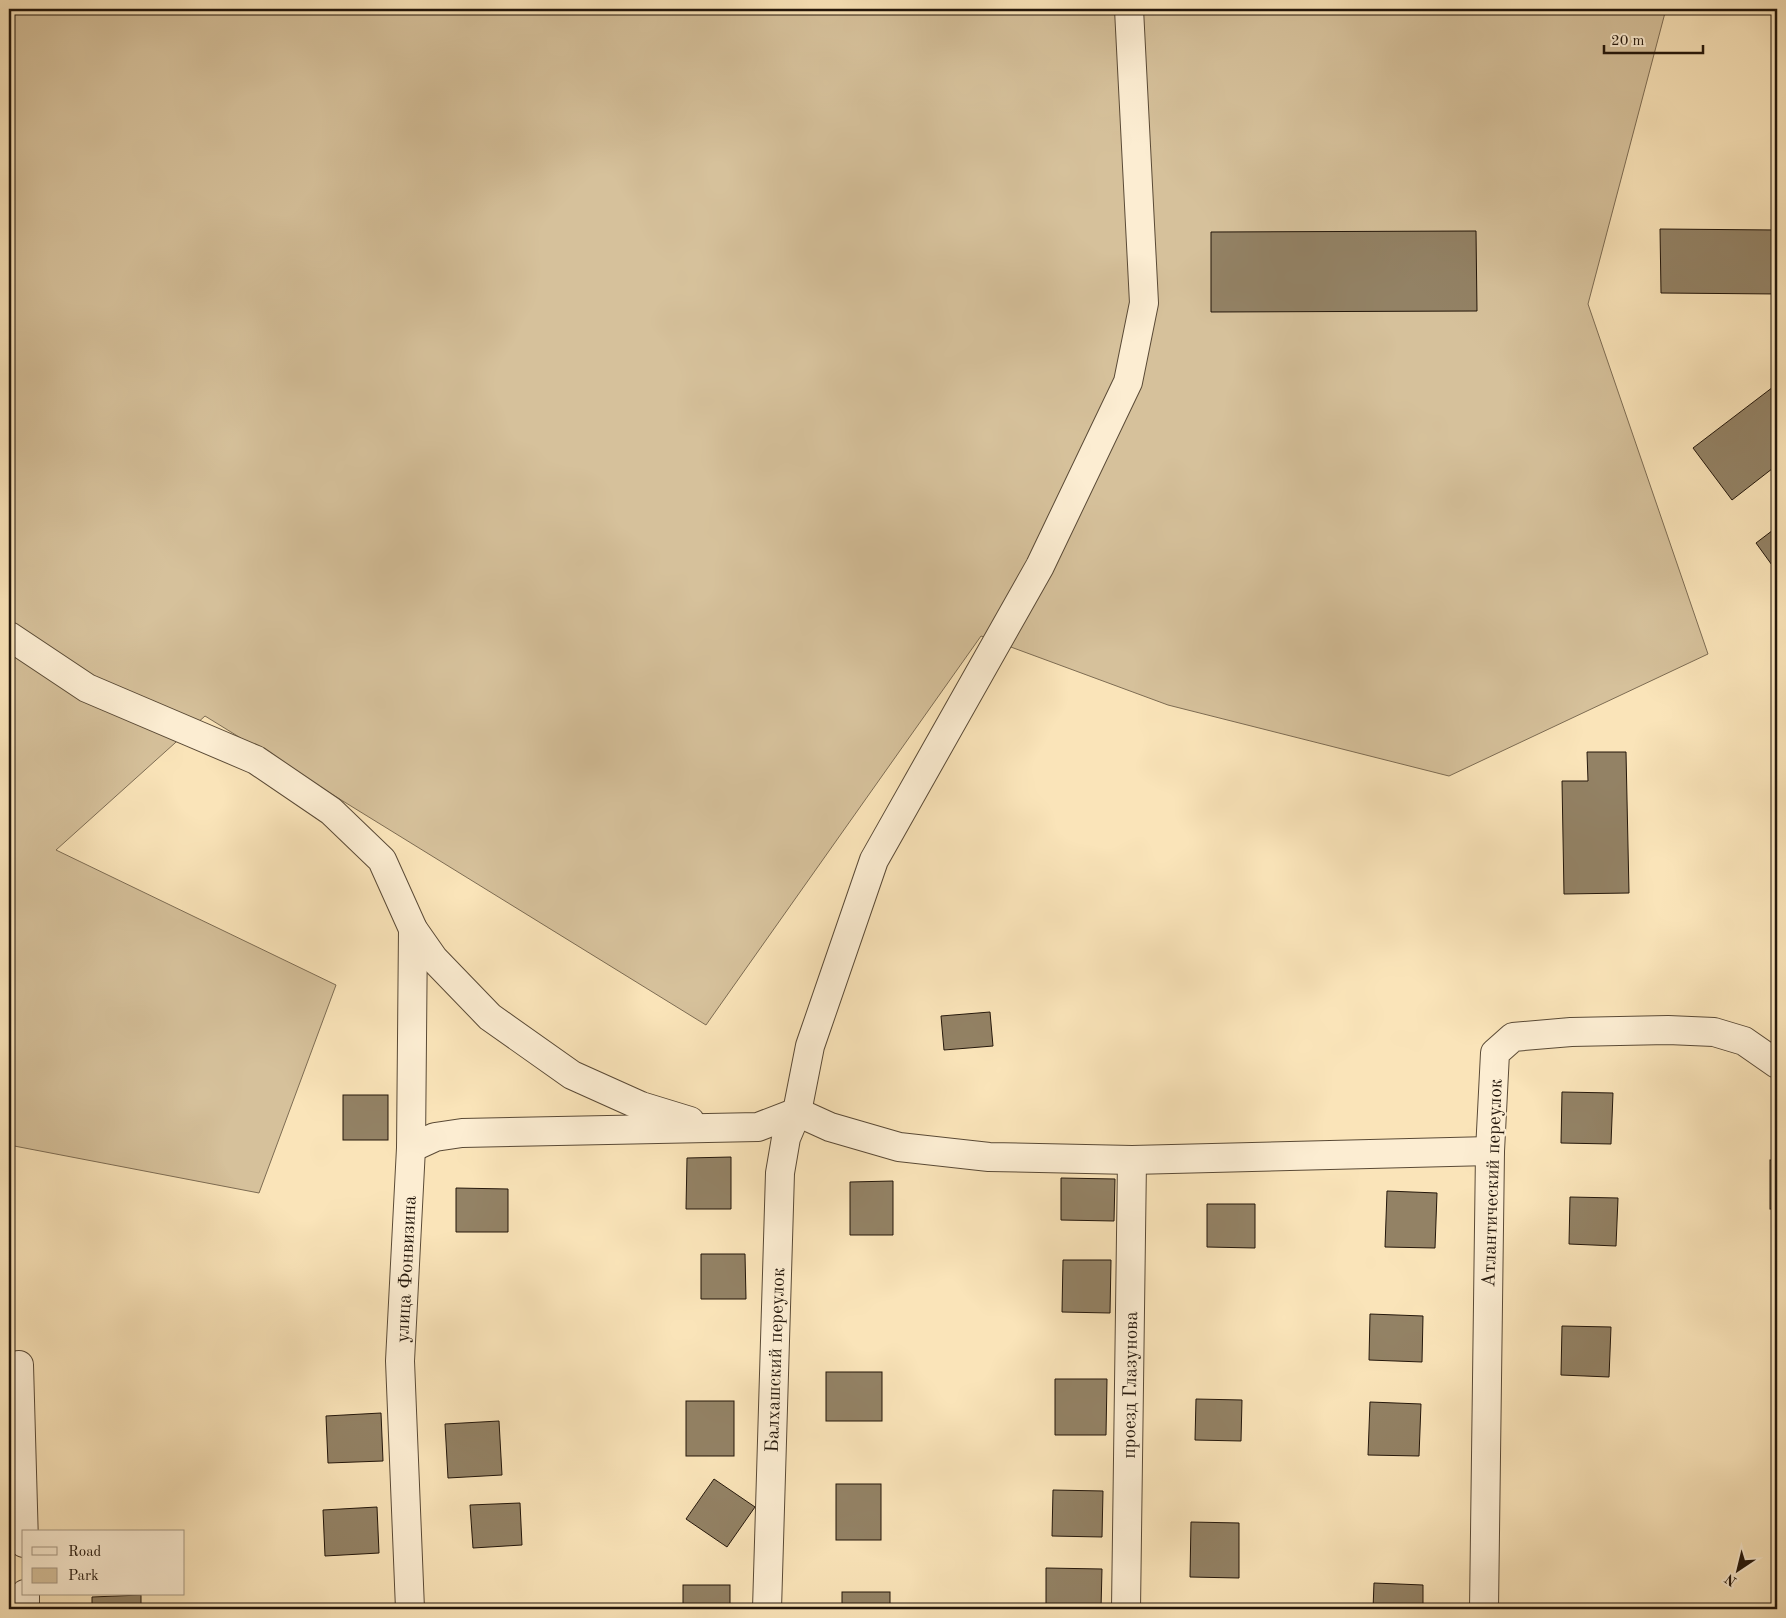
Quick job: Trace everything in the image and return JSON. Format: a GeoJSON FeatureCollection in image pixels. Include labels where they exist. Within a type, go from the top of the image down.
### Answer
{"type":"FeatureCollection","features":[{"type":"Feature","properties":{"kind":"street","name":"Балхашский переулок"},"geometry":{"type":"LineString","coordinates":[[767,1609],[780,1173],[786,1138],[797,1112],[810,1046],[874,860],[1040,566],[1128,382],[1144,303],[1129,9]]}},
{"type":"Feature","properties":{"kind":"street"},"geometry":{"type":"LineString","coordinates":[[9,636],[87,688],[256,760],[331,811],[382,860],[413,929],[434,959],[490,1017],[572,1075],[640,1106],[715,1128]]}},
{"type":"Feature","properties":{"kind":"street","name":"улица Фонвизина"},"geometry":{"type":"LineString","coordinates":[[410,1609],[400,1361],[411,1148],[413,929]]}},
{"type":"Feature","properties":{"kind":"street","name":"Атлантический переулок"},"geometry":{"type":"LineString","coordinates":[[1484,1609],[1490,1151],[1496,1053],[1513,1038],[1572,1032],[1668,1030],[1714,1032],[1744,1041],[1777,1064]]}},
{"type":"Feature","properties":{"kind":"street"},"geometry":{"type":"LineString","coordinates":[[411,1148],[434,1137],[462,1133],[758,1126],[797,1112],[830,1127],[899,1147],[988,1157],[1132,1160],[1490,1151]]}},
{"type":"Feature","properties":{"kind":"street","name":"проезд Глазунова"},"geometry":{"type":"LineString","coordinates":[[1126,1609],[1132,1160]]}},
{"type":"Feature","properties":{"kind":"street"},"geometry":{"type":"LineString","coordinates":[[19,1365],[24,1530]]}},
{"type":"Feature","properties":{"kind":"street"},"geometry":{"type":"LineString","coordinates":[[25,1596],[26,1609]]}},
{"type":"Feature","properties":{"kind":"green space"},"geometry":{"type":"Polygon","coordinates":[[[9,9],[1666,9],[1588,304],[1708,654],[1449,776],[1168,705],[981,636],[706,1025],[205,716],[56,850],[336,985],[259,1193],[9,1145],[9,9]]]}},
{"type":"Feature","properties":{"kind":"building"},"geometry":{"type":"Polygon","coordinates":[[[1660,229],[1777,230],[1777,294],[1661,293],[1660,229]]]}},
{"type":"Feature","properties":{"kind":"building"},"geometry":{"type":"Polygon","coordinates":[[[1476,231],[1477,311],[1211,312],[1211,232],[1476,231]]]}},
{"type":"Feature","properties":{"kind":"building"},"geometry":{"type":"Polygon","coordinates":[[[1777,384],[1777,465],[1732,500],[1693,448],[1777,384]]]}},
{"type":"Feature","properties":{"kind":"building"},"geometry":{"type":"Polygon","coordinates":[[[1777,527],[1777,572],[1756,543],[1777,527]]]}},
{"type":"Feature","properties":{"kind":"building"},"geometry":{"type":"Polygon","coordinates":[[[1587,752],[1626,752],[1629,893],[1564,894],[1562,781],[1588,781],[1587,752]]]}},
{"type":"Feature","properties":{"kind":"building"},"geometry":{"type":"Polygon","coordinates":[[[990,1012],[993,1046],[944,1050],[941,1016],[990,1012]]]}},
{"type":"Feature","properties":{"kind":"building"},"geometry":{"type":"Polygon","coordinates":[[[1562,1092],[1613,1093],[1611,1144],[1561,1143],[1562,1092]]]}},
{"type":"Feature","properties":{"kind":"building"},"geometry":{"type":"Polygon","coordinates":[[[343,1095],[388,1095],[388,1140],[343,1140],[343,1095]]]}},
{"type":"Feature","properties":{"kind":"building"},"geometry":{"type":"Polygon","coordinates":[[[731,1157],[731,1209],[686,1209],[687,1158],[731,1157]]]}},
{"type":"Feature","properties":{"kind":"building"},"geometry":{"type":"Polygon","coordinates":[[[1770,1160],[1777,1160],[1777,1209],[1770,1209],[1770,1160]]]}},
{"type":"Feature","properties":{"kind":"building"},"geometry":{"type":"Polygon","coordinates":[[[1061,1178],[1115,1179],[1114,1221],[1061,1220],[1061,1178]]]}},
{"type":"Feature","properties":{"kind":"building"},"geometry":{"type":"Polygon","coordinates":[[[893,1181],[893,1235],[850,1235],[850,1182],[893,1181]]]}},
{"type":"Feature","properties":{"kind":"building"},"geometry":{"type":"Polygon","coordinates":[[[456,1188],[508,1189],[508,1232],[456,1232],[456,1188]]]}},
{"type":"Feature","properties":{"kind":"building"},"geometry":{"type":"Polygon","coordinates":[[[1387,1191],[1437,1193],[1435,1248],[1385,1247],[1387,1191]]]}},
{"type":"Feature","properties":{"kind":"building"},"geometry":{"type":"Polygon","coordinates":[[[1570,1197],[1618,1198],[1616,1246],[1569,1244],[1570,1197]]]}},
{"type":"Feature","properties":{"kind":"building"},"geometry":{"type":"Polygon","coordinates":[[[1207,1204],[1255,1204],[1255,1248],[1207,1247],[1207,1204]]]}},
{"type":"Feature","properties":{"kind":"building"},"geometry":{"type":"Polygon","coordinates":[[[701,1254],[745,1254],[746,1299],[701,1299],[701,1254]]]}},
{"type":"Feature","properties":{"kind":"building"},"geometry":{"type":"Polygon","coordinates":[[[1063,1260],[1111,1260],[1110,1313],[1062,1312],[1063,1260]]]}},
{"type":"Feature","properties":{"kind":"building"},"geometry":{"type":"Polygon","coordinates":[[[1774,1275],[1777,1275],[1777,1326],[1775,1326],[1774,1275]]]}},
{"type":"Feature","properties":{"kind":"building"},"geometry":{"type":"Polygon","coordinates":[[[1370,1314],[1423,1316],[1422,1362],[1369,1360],[1370,1314]]]}},
{"type":"Feature","properties":{"kind":"building"},"geometry":{"type":"Polygon","coordinates":[[[1562,1326],[1611,1327],[1609,1377],[1561,1375],[1562,1326]]]}},
{"type":"Feature","properties":{"kind":"building"},"geometry":{"type":"Polygon","coordinates":[[[826,1372],[882,1372],[882,1421],[826,1421],[826,1372]]]}},
{"type":"Feature","properties":{"kind":"building"},"geometry":{"type":"Polygon","coordinates":[[[1055,1379],[1107,1379],[1106,1435],[1055,1435],[1055,1379]]]}},
{"type":"Feature","properties":{"kind":"building"},"geometry":{"type":"Polygon","coordinates":[[[1775,1389],[1777,1389],[1777,1440],[1775,1440],[1775,1389]]]}},
{"type":"Feature","properties":{"kind":"building"},"geometry":{"type":"Polygon","coordinates":[[[1196,1399],[1242,1400],[1241,1441],[1195,1440],[1196,1399]]]}},
{"type":"Feature","properties":{"kind":"building"},"geometry":{"type":"Polygon","coordinates":[[[686,1401],[734,1401],[734,1456],[686,1456],[686,1401]]]}},
{"type":"Feature","properties":{"kind":"building"},"geometry":{"type":"Polygon","coordinates":[[[1370,1402],[1421,1404],[1419,1456],[1368,1455],[1370,1402]]]}},
{"type":"Feature","properties":{"kind":"building"},"geometry":{"type":"Polygon","coordinates":[[[381,1413],[383,1461],[328,1463],[326,1416],[381,1413]]]}},
{"type":"Feature","properties":{"kind":"building"},"geometry":{"type":"Polygon","coordinates":[[[499,1421],[502,1475],[448,1478],[445,1424],[499,1421]]]}},
{"type":"Feature","properties":{"kind":"building"},"geometry":{"type":"Polygon","coordinates":[[[714,1479],[755,1507],[727,1547],[686,1519],[714,1479]]]}},
{"type":"Feature","properties":{"kind":"building"},"geometry":{"type":"Polygon","coordinates":[[[836,1484],[881,1484],[881,1540],[836,1540],[836,1484]]]}},
{"type":"Feature","properties":{"kind":"building"},"geometry":{"type":"Polygon","coordinates":[[[1053,1490],[1103,1491],[1102,1537],[1052,1536],[1053,1490]]]}},
{"type":"Feature","properties":{"kind":"building"},"geometry":{"type":"Polygon","coordinates":[[[520,1503],[522,1545],[473,1548],[470,1505],[520,1503]]]}},
{"type":"Feature","properties":{"kind":"building"},"geometry":{"type":"Polygon","coordinates":[[[377,1507],[379,1553],[325,1556],[323,1510],[377,1507]]]}},
{"type":"Feature","properties":{"kind":"building"},"geometry":{"type":"Polygon","coordinates":[[[1191,1522],[1239,1523],[1239,1578],[1190,1577],[1191,1522]]]}},
{"type":"Feature","properties":{"kind":"building"},"geometry":{"type":"Polygon","coordinates":[[[1046,1568],[1102,1569],[1101,1609],[1046,1609],[1046,1568]]]}},
{"type":"Feature","properties":{"kind":"building"},"geometry":{"type":"Polygon","coordinates":[[[1374,1583],[1423,1585],[1423,1609],[1373,1609],[1374,1583]]]}},
{"type":"Feature","properties":{"kind":"building"},"geometry":{"type":"Polygon","coordinates":[[[683,1585],[730,1585],[730,1609],[683,1609],[683,1585]]]}},
{"type":"Feature","properties":{"kind":"building"},"geometry":{"type":"Polygon","coordinates":[[[842,1592],[890,1592],[890,1609],[842,1609],[842,1592]]]}},
{"type":"Feature","properties":{"kind":"building"},"geometry":{"type":"Polygon","coordinates":[[[141,1596],[141,1609],[92,1609],[92,1597],[141,1596]]]}}]}
